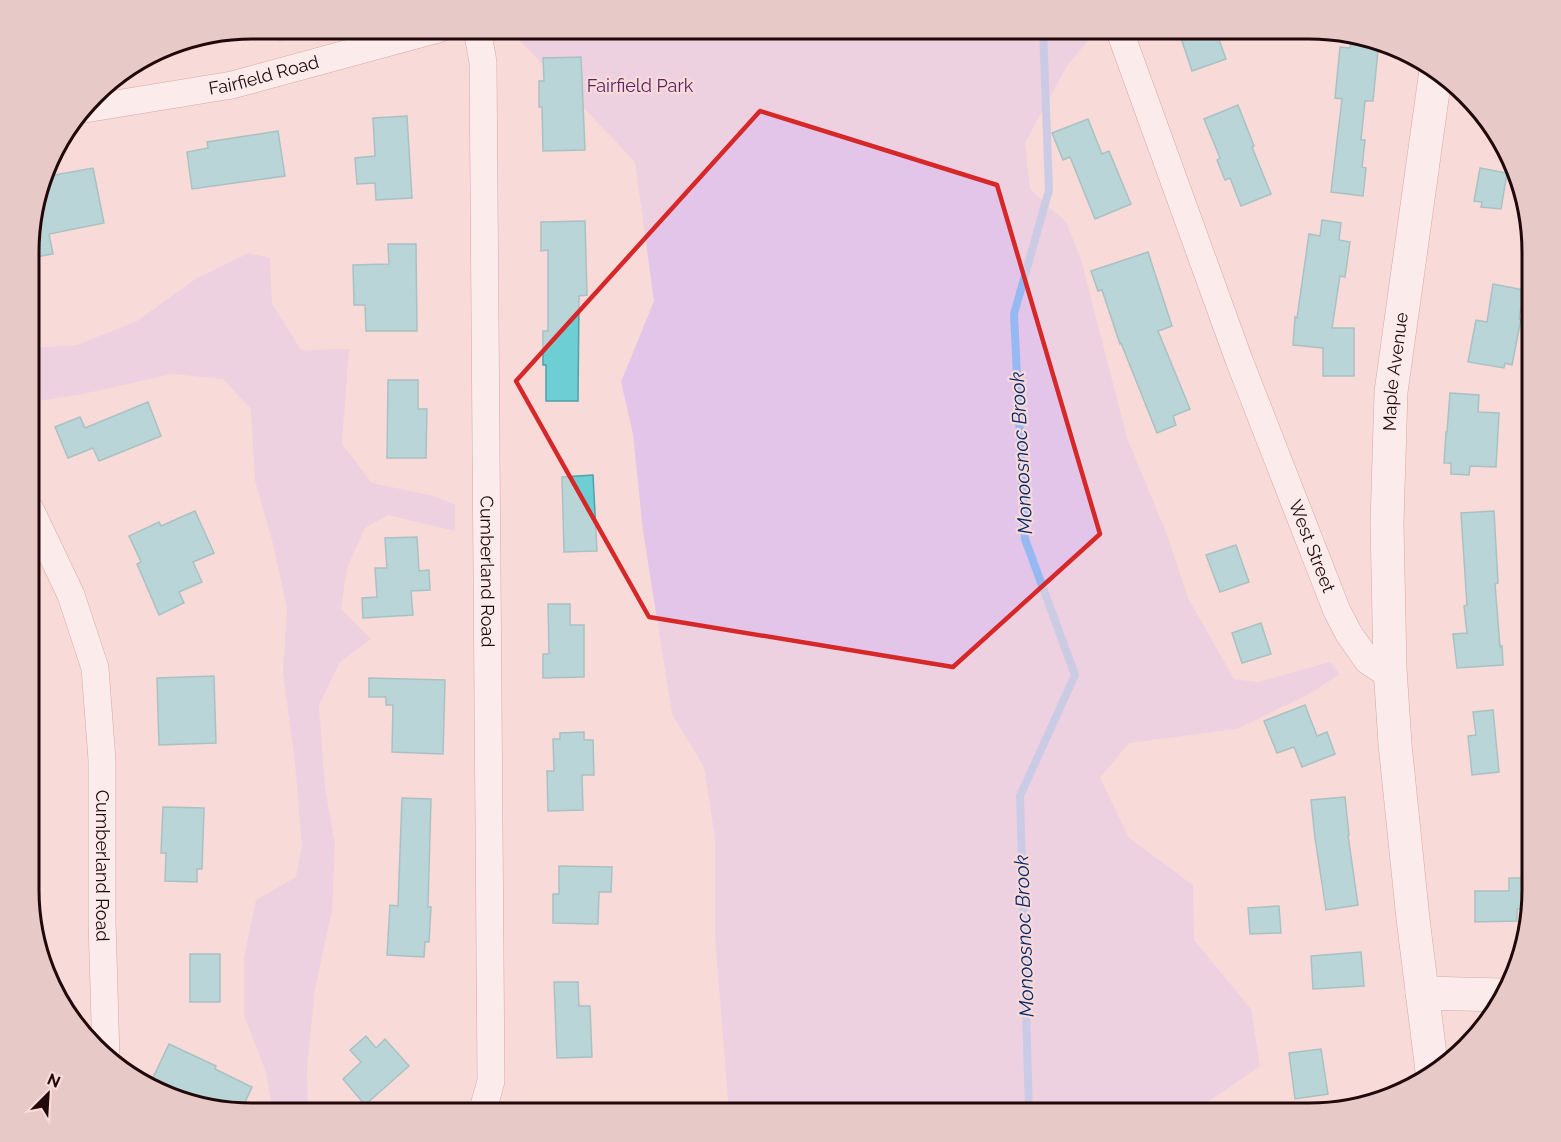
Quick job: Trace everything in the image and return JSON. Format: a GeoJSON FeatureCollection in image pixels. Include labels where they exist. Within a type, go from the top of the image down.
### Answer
{"type":"FeatureCollection","features":[{"type":"Feature","properties":{"kind":"main road","name":"Maple Avenue"},"geometry":{"type":"LineString","coordinates":[[1391,676],[1387,523],[1391,392],[1435,80]]}},
{"type":"Feature","properties":{"kind":"main road"},"geometry":{"type":"LineString","coordinates":[[1391,676],[1395,744],[1430,1065]]}},
{"type":"Feature","properties":{"kind":"main road"},"geometry":{"type":"LineString","coordinates":[[1422,993],[1494,995]]}},
{"type":"Feature","properties":{"kind":"street","name":"Fairfield Road"},"geometry":{"type":"LineString","coordinates":[[95,107],[232,85],[401,39]]}},
{"type":"Feature","properties":{"kind":"street","name":"Cumberland Road"},"geometry":{"type":"LineString","coordinates":[[479,39],[483,62],[491,1069],[491,1081],[485,1103]]}},
{"type":"Feature","properties":{"kind":"street","name":"West Street"},"geometry":{"type":"LineString","coordinates":[[1123,39],[1239,360],[1336,610],[1368,661],[1391,676]]}},
{"type":"Feature","properties":{"kind":"street","name":"Cumberland Road"},"geometry":{"type":"LineString","coordinates":[[39,528],[71,595],[95,668],[102,760],[102,921],[106,1045]]}},
{"type":"Feature","properties":{"kind":"highlighted area"},"geometry":{"type":"Polygon","coordinates":[[[760,111],[997,185],[1100,534],[953,667],[649,617],[516,381],[760,111]]]}},
{"type":"Feature","properties":{"kind":"green space","name":"Fairfield Park"},"geometry":{"type":"Polygon","coordinates":[[[518,39],[1089,39],[1067,66],[1025,143],[1030,189],[1066,222],[1081,259],[1127,438],[1166,532],[1188,598],[1234,679],[1258,682],[1330,662],[1340,674],[1309,694],[1237,729],[1129,743],[1100,778],[1129,838],[1193,885],[1194,940],[1251,1009],[1260,1066],[1214,1098],[1205,1103],[728,1103],[715,936],[715,838],[704,767],[672,714],[643,531],[633,434],[621,382],[654,301],[635,162],[518,39]]]}},
{"type":"Feature","properties":{"kind":"green space"},"geometry":{"type":"Polygon","coordinates":[[[249,253],[270,258],[272,304],[301,350],[349,349],[342,444],[372,483],[434,496],[455,505],[455,531],[388,515],[365,528],[347,568],[341,609],[371,639],[340,662],[319,705],[325,788],[335,844],[332,911],[315,989],[307,1068],[308,1103],[271,1103],[266,1072],[244,1015],[244,957],[256,900],[296,877],[302,845],[295,763],[283,673],[287,609],[272,540],[255,481],[251,409],[223,379],[172,374],[83,394],[39,401],[39,347],[77,345],[137,321],[197,278],[249,253]]]}},
{"type":"Feature","properties":{"kind":"building"},"geometry":{"type":"Polygon","coordinates":[[[1181,39],[1219,39],[1226,59],[1192,71],[1181,39]]]}},
{"type":"Feature","properties":{"kind":"building"},"geometry":{"type":"Polygon","coordinates":[[[1351,43],[1378,50],[1373,101],[1365,101],[1361,140],[1365,140],[1362,167],[1366,168],[1363,196],[1331,192],[1342,99],[1335,98],[1340,47],[1350,48],[1351,43]]]}},
{"type":"Feature","properties":{"kind":"building"},"geometry":{"type":"Polygon","coordinates":[[[581,57],[585,150],[543,151],[539,81],[544,81],[543,58],[581,57]]]}},
{"type":"Feature","properties":{"kind":"building"},"geometry":{"type":"Polygon","coordinates":[[[1238,105],[1271,194],[1241,206],[1230,178],[1225,180],[1217,160],[1220,158],[1204,119],[1238,105]]]}},
{"type":"Feature","properties":{"kind":"building"},"geometry":{"type":"Polygon","coordinates":[[[407,116],[412,198],[376,200],[375,183],[357,184],[355,158],[375,156],[373,118],[407,116]]]}},
{"type":"Feature","properties":{"kind":"building"},"geometry":{"type":"Polygon","coordinates":[[[1088,119],[1102,154],[1109,151],[1131,204],[1095,219],[1070,157],[1063,160],[1052,133],[1088,119]]]}},
{"type":"Feature","properties":{"kind":"building"},"geometry":{"type":"Polygon","coordinates":[[[278,131],[285,176],[192,189],[187,152],[208,148],[207,142],[278,131]]]}},
{"type":"Feature","properties":{"kind":"building"},"geometry":{"type":"Polygon","coordinates":[[[93,168],[104,223],[49,234],[53,254],[39,256],[43,210],[53,175],[93,168]]]}},
{"type":"Feature","properties":{"kind":"building"},"geometry":{"type":"Polygon","coordinates":[[[1480,168],[1507,173],[1501,209],[1481,207],[1482,202],[1474,201],[1480,168]]]}},
{"type":"Feature","properties":{"kind":"building"},"geometry":{"type":"Polygon","coordinates":[[[1322,220],[1341,223],[1339,240],[1350,242],[1345,277],[1340,276],[1332,328],[1354,328],[1354,376],[1323,376],[1323,348],[1293,345],[1295,317],[1297,318],[1309,234],[1320,236],[1322,220]]]}},
{"type":"Feature","properties":{"kind":"building"},"geometry":{"type":"Polygon","coordinates":[[[585,221],[587,295],[579,296],[578,401],[546,401],[543,331],[548,331],[548,250],[541,251],[541,222],[585,221]]]}},
{"type":"Feature","properties":{"kind":"building"},"geometry":{"type":"Polygon","coordinates":[[[388,244],[416,244],[417,331],[366,331],[365,305],[354,305],[353,265],[389,264],[388,244]]]}},
{"type":"Feature","properties":{"kind":"building"},"geometry":{"type":"Polygon","coordinates":[[[1148,252],[1172,326],[1158,331],[1190,409],[1173,416],[1176,425],[1157,433],[1120,344],[1102,290],[1098,291],[1091,271],[1148,252]]]}},
{"type":"Feature","properties":{"kind":"building"},"geometry":{"type":"Polygon","coordinates":[[[1493,284],[1522,290],[1519,319],[1521,319],[1512,365],[1505,363],[1504,368],[1468,362],[1476,320],[1487,322],[1493,284]]]}},
{"type":"Feature","properties":{"kind":"building"},"geometry":{"type":"Polygon","coordinates":[[[388,380],[418,380],[418,409],[427,409],[426,458],[387,458],[388,380]]]}},
{"type":"Feature","properties":{"kind":"building"},"geometry":{"type":"Polygon","coordinates":[[[1450,393],[1479,395],[1478,412],[1499,413],[1496,467],[1470,466],[1469,475],[1451,474],[1451,463],[1444,463],[1450,393]]]}},
{"type":"Feature","properties":{"kind":"building"},"geometry":{"type":"Polygon","coordinates":[[[148,402],[161,436],[99,461],[93,448],[68,458],[55,427],[80,417],[85,428],[148,402]]]}},
{"type":"Feature","properties":{"kind":"building"},"geometry":{"type":"Polygon","coordinates":[[[593,475],[597,551],[564,552],[562,477],[593,475]]]}},
{"type":"Feature","properties":{"kind":"building"},"geometry":{"type":"Polygon","coordinates":[[[195,511],[214,553],[193,562],[202,582],[179,592],[184,603],[159,615],[137,564],[141,562],[129,536],[159,522],[161,526],[195,511]]]}},
{"type":"Feature","properties":{"kind":"building"},"geometry":{"type":"Polygon","coordinates":[[[1494,511],[1498,583],[1495,584],[1503,665],[1457,668],[1453,634],[1467,633],[1461,513],[1494,511]]]}},
{"type":"Feature","properties":{"kind":"building"},"geometry":{"type":"Polygon","coordinates":[[[417,537],[419,571],[429,570],[430,590],[411,591],[413,615],[363,618],[362,598],[377,597],[375,568],[387,568],[385,538],[417,537]]]}},
{"type":"Feature","properties":{"kind":"building"},"geometry":{"type":"Polygon","coordinates":[[[1236,545],[1249,582],[1220,592],[1206,555],[1236,545]]]}},
{"type":"Feature","properties":{"kind":"building"},"geometry":{"type":"Polygon","coordinates":[[[548,604],[570,604],[570,625],[584,625],[584,677],[543,678],[543,654],[549,654],[548,604]]]}},
{"type":"Feature","properties":{"kind":"building"},"geometry":{"type":"Polygon","coordinates":[[[1261,623],[1271,654],[1242,663],[1232,633],[1261,623]]]}},
{"type":"Feature","properties":{"kind":"building"},"geometry":{"type":"Polygon","coordinates":[[[214,676],[216,743],[159,745],[157,678],[214,676]]]}},
{"type":"Feature","properties":{"kind":"building"},"geometry":{"type":"Polygon","coordinates":[[[369,678],[445,680],[443,754],[392,752],[393,705],[386,705],[386,697],[369,697],[369,678]]]}},
{"type":"Feature","properties":{"kind":"building"},"geometry":{"type":"Polygon","coordinates":[[[1305,705],[1317,736],[1327,732],[1335,754],[1302,767],[1294,747],[1277,753],[1264,721],[1305,705]]]}},
{"type":"Feature","properties":{"kind":"building"},"geometry":{"type":"Polygon","coordinates":[[[1493,710],[1499,772],[1472,775],[1468,736],[1476,735],[1473,712],[1493,710]]]}},
{"type":"Feature","properties":{"kind":"building"},"geometry":{"type":"Polygon","coordinates":[[[584,732],[584,740],[593,740],[594,775],[582,775],[583,810],[548,811],[547,771],[554,771],[553,739],[560,739],[560,733],[584,732]]]}},
{"type":"Feature","properties":{"kind":"building"},"geometry":{"type":"Polygon","coordinates":[[[1345,797],[1358,905],[1326,910],[1311,800],[1345,797]]]}},
{"type":"Feature","properties":{"kind":"building"},"geometry":{"type":"Polygon","coordinates":[[[402,798],[431,799],[428,907],[431,907],[429,942],[425,942],[424,957],[387,955],[390,905],[398,906],[402,798]]]}},
{"type":"Feature","properties":{"kind":"building"},"geometry":{"type":"Polygon","coordinates":[[[163,807],[204,808],[202,869],[197,869],[197,882],[165,881],[166,853],[161,853],[163,807]]]}},
{"type":"Feature","properties":{"kind":"building"},"geometry":{"type":"Polygon","coordinates":[[[559,866],[612,867],[611,892],[599,892],[598,924],[553,923],[553,894],[559,894],[559,866]]]}},
{"type":"Feature","properties":{"kind":"building"},"geometry":{"type":"Polygon","coordinates":[[[1509,878],[1522,878],[1522,904],[1521,909],[1517,909],[1517,921],[1475,922],[1475,891],[1509,891],[1509,878]]]}},
{"type":"Feature","properties":{"kind":"building"},"geometry":{"type":"Polygon","coordinates":[[[1279,906],[1281,933],[1250,934],[1248,908],[1279,906]]]}},
{"type":"Feature","properties":{"kind":"building"},"geometry":{"type":"Polygon","coordinates":[[[1361,952],[1364,986],[1313,989],[1311,956],[1361,952]]]}},
{"type":"Feature","properties":{"kind":"building"},"geometry":{"type":"Polygon","coordinates":[[[190,954],[220,954],[220,1002],[190,1002],[190,954]]]}},
{"type":"Feature","properties":{"kind":"building"},"geometry":{"type":"Polygon","coordinates":[[[554,982],[578,982],[579,1006],[590,1006],[592,1057],[557,1058],[554,982]]]}},
{"type":"Feature","properties":{"kind":"building"},"geometry":{"type":"Polygon","coordinates":[[[366,1036],[376,1048],[385,1039],[409,1066],[367,1103],[363,1103],[343,1079],[361,1062],[350,1050],[366,1036]]]}},
{"type":"Feature","properties":{"kind":"building"},"geometry":{"type":"Polygon","coordinates":[[[169,1044],[216,1066],[215,1069],[252,1087],[245,1103],[238,1103],[183,1092],[153,1078],[169,1044]]]}},
{"type":"Feature","properties":{"kind":"building"},"geometry":{"type":"Polygon","coordinates":[[[1321,1049],[1328,1094],[1295,1099],[1289,1053],[1321,1049]]]}},
{"type":"Feature","properties":{"kind":"waterway","name":"Monoosnoc Brook"},"geometry":{"type":"LineString","coordinates":[[1029,1103],[1020,796],[1075,675],[1025,539],[1014,314],[1049,190],[1043,39]]}}]}
